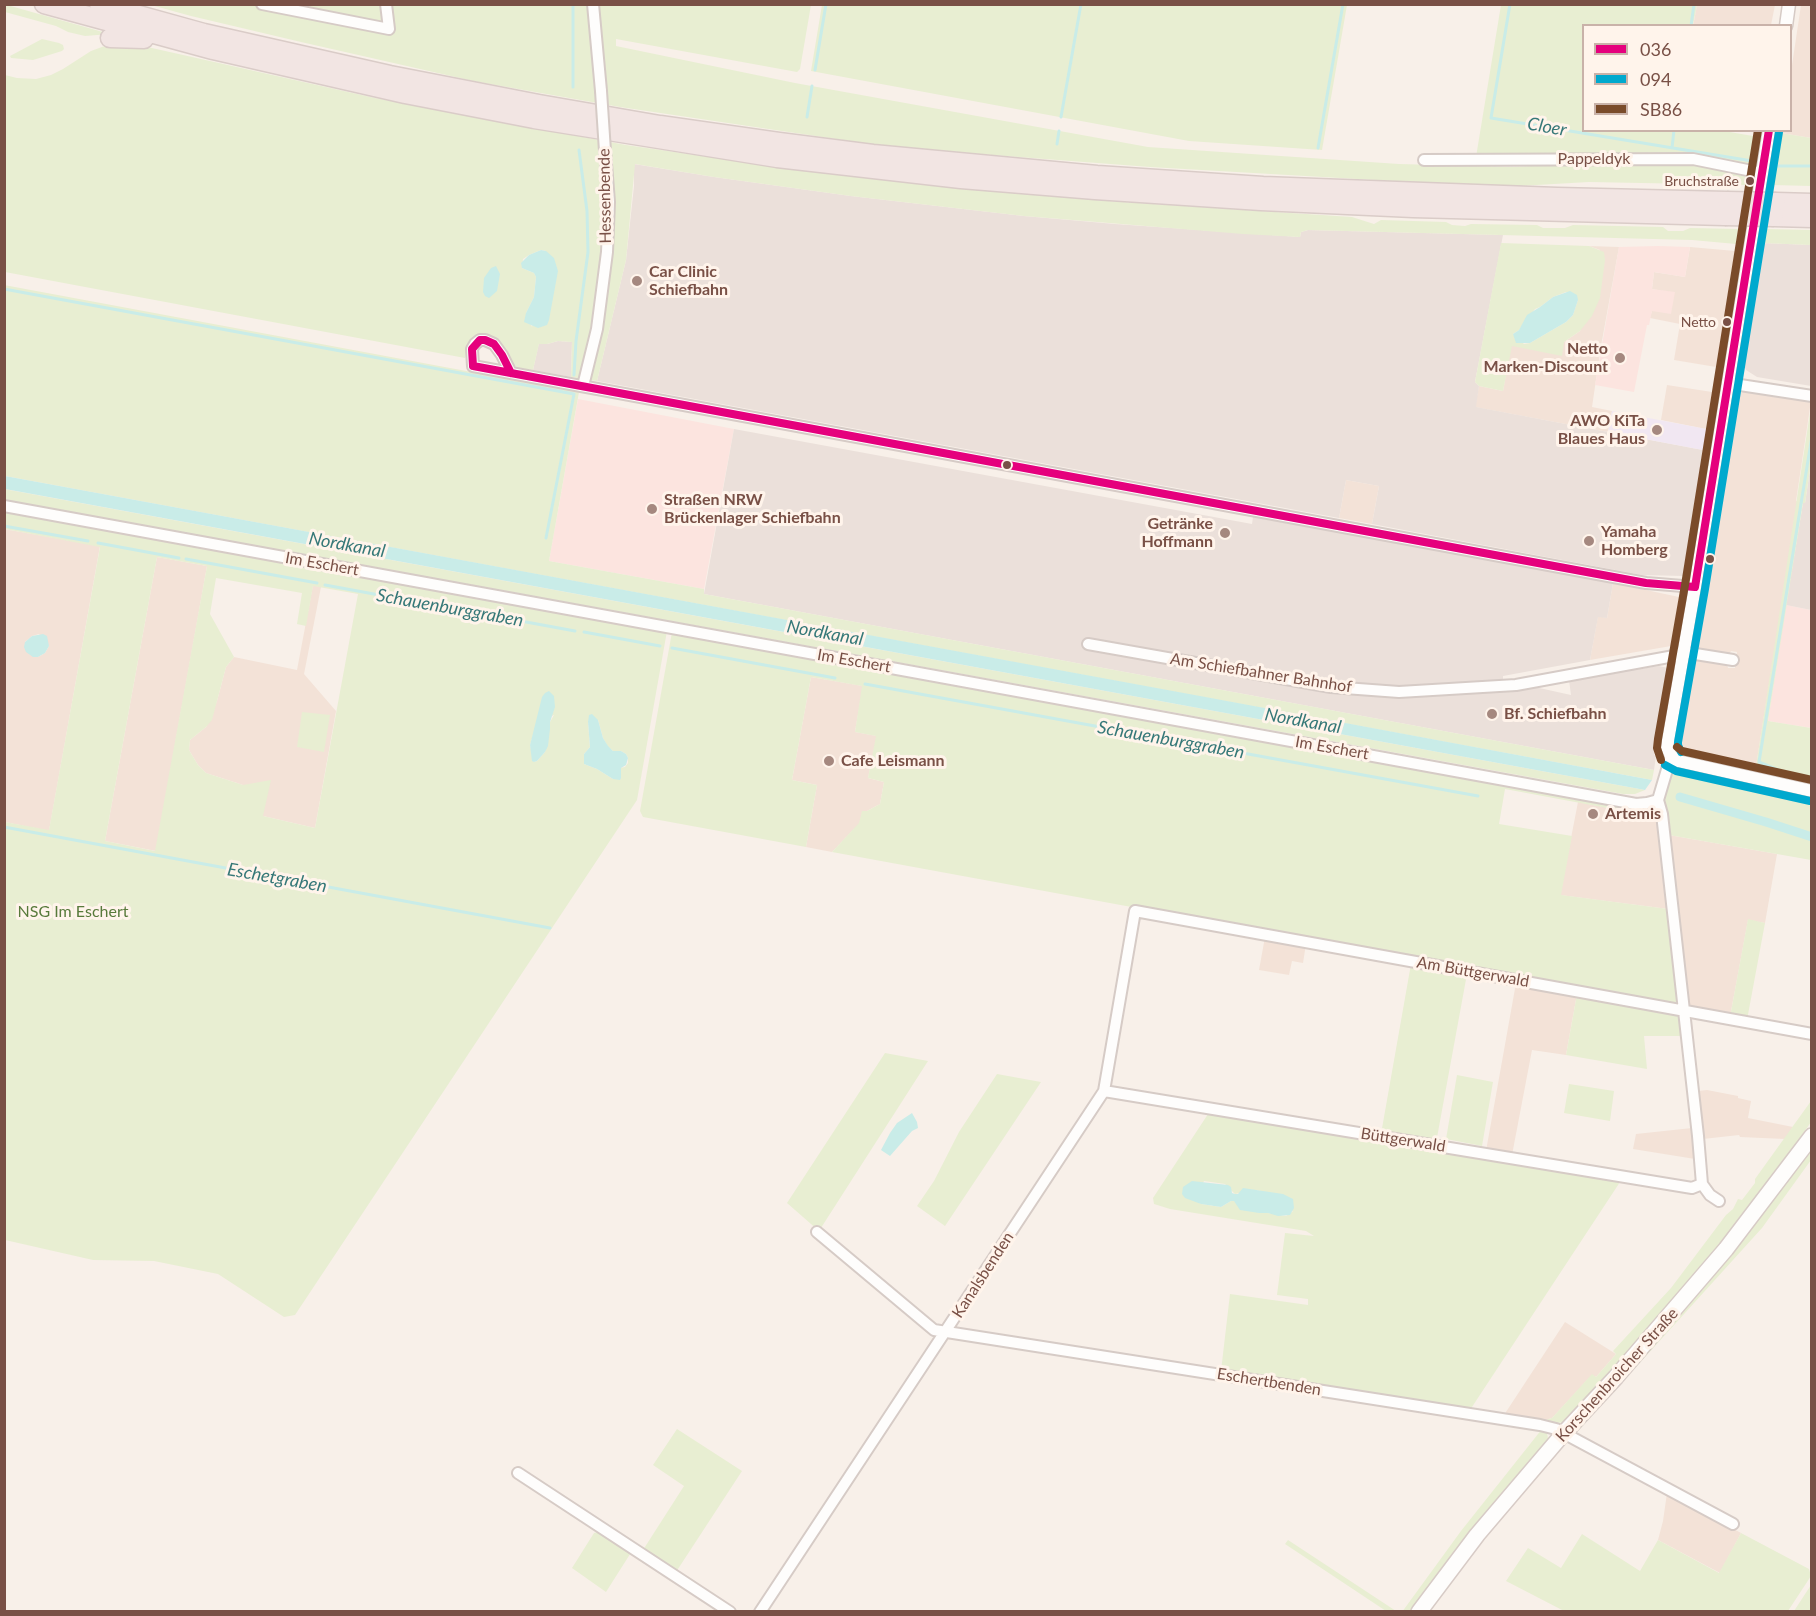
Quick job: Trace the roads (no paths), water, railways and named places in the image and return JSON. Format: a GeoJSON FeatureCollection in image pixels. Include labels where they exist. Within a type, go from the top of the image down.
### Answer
{"type":"FeatureCollection","features":[{"type":"Feature","properties":{"kind":"highway"},"geometry":{"type":"LineString","coordinates":[[44,4],[213,50],[405,94],[534,119],[777,158],[871,169],[1095,190],[1261,201],[1424,208],[1775,210],[1810,206]]}},
{"type":"Feature","properties":{"kind":"highway"},"geometry":{"type":"LineString","coordinates":[[99,4],[204,33],[390,75],[539,104],[681,128],[873,154],[1086,174],[1263,186],[1512,196],[1726,209]]}},
{"type":"Feature","properties":{"kind":"highway"},"geometry":{"type":"LineString","coordinates":[[139,4],[204,33]]}},
{"type":"Feature","properties":{"kind":"highway"},"geometry":{"type":"LineString","coordinates":[[110,38],[153,40],[213,50]]}},
{"type":"Feature","properties":{"kind":"main road","name":"Korschenbroicher Straße"},"geometry":{"type":"LineString","coordinates":[[1419,1611],[1477,1535],[1563,1434],[1686,1297],[1812,1136]]}},
{"type":"Feature","properties":{"kind":"street"},"geometry":{"type":"LineString","coordinates":[[262,4],[389,29],[386,4]]}},
{"type":"Feature","properties":{"kind":"street","name":"Hessenbende"},"geometry":{"type":"LineString","coordinates":[[583,386],[597,328],[607,252],[609,202],[593,4]]}},
{"type":"Feature","properties":{"kind":"street"},"geometry":{"type":"LineString","coordinates":[[1786,24],[1789,4]]}},
{"type":"Feature","properties":{"kind":"street"},"geometry":{"type":"LineString","coordinates":[[1769,132],[1667,747],[1671,756],[1678,761],[1812,791]]}},
{"type":"Feature","properties":{"kind":"street","name":"Pappeldyk"},"geometry":{"type":"LineString","coordinates":[[1424,160],[1692,159],[1762,173]]}},
{"type":"Feature","properties":{"kind":"street"},"geometry":{"type":"LineString","coordinates":[[511,373],[494,344],[486,340],[480,340],[475,344],[472,349],[474,366],[511,373],[583,386],[1646,583],[1695,587]]}},
{"type":"Feature","properties":{"kind":"street"},"geometry":{"type":"LineString","coordinates":[[1728,383],[1812,396]]}},
{"type":"Feature","properties":{"kind":"street","name":"Im Eschert"},"geometry":{"type":"LineString","coordinates":[[4,506],[1636,804],[1658,800]]}},
{"type":"Feature","properties":{"kind":"street","name":"Am Schiefbahner Bahnhof"},"geometry":{"type":"LineString","coordinates":[[1088,644],[1332,687],[1399,692],[1516,685],[1674,656],[1683,652]]}},
{"type":"Feature","properties":{"kind":"street"},"geometry":{"type":"LineString","coordinates":[[1683,652],[1733,660]]}},
{"type":"Feature","properties":{"kind":"street"},"geometry":{"type":"LineString","coordinates":[[1671,756],[1658,800],[1662,814],[1702,1184],[1710,1195],[1719,1201]]}},
{"type":"Feature","properties":{"kind":"street","name":"Am Büttgerwald"},"geometry":{"type":"LineString","coordinates":[[1135,911],[1812,1034]]}},
{"type":"Feature","properties":{"kind":"street","name":"Kanalsbenden"},"geometry":{"type":"LineString","coordinates":[[760,1611],[1104,1090],[1135,911]]}},
{"type":"Feature","properties":{"kind":"street","name":"Büttgerwald"},"geometry":{"type":"LineString","coordinates":[[1104,1090],[1692,1188],[1702,1184]]}},
{"type":"Feature","properties":{"kind":"street","name":"Eschertbenden"},"geometry":{"type":"LineString","coordinates":[[817,1232],[934,1330],[1556,1429],[1733,1524]]}},
{"type":"Feature","properties":{"kind":"street"},"geometry":{"type":"LineString","coordinates":[[518,1473],[730,1611]]}},
{"type":"Feature","properties":{"kind":"water"},"geometry":{"type":"Polygon","coordinates":[[[541,250],[554,258],[558,271],[549,320],[547,325],[538,328],[524,322],[534,297],[536,277],[534,273],[522,268],[521,263],[529,255],[541,250]]]}},
{"type":"Feature","properties":{"kind":"water"},"geometry":{"type":"Polygon","coordinates":[[[496,266],[500,274],[497,291],[489,298],[483,292],[484,278],[491,268],[496,266]]]}},
{"type":"Feature","properties":{"kind":"water"},"geometry":{"type":"Polygon","coordinates":[[[1570,291],[1577,295],[1578,300],[1573,315],[1566,322],[1530,343],[1516,343],[1513,334],[1519,330],[1527,315],[1553,297],[1570,291]]]}},
{"type":"Feature","properties":{"kind":"water"},"geometry":{"type":"Polygon","coordinates":[[[5,476],[1652,780],[1645,790],[5,489],[5,476]]]}},
{"type":"Feature","properties":{"kind":"water"},"geometry":{"type":"Polygon","coordinates":[[[43,634],[47,636],[49,646],[45,653],[33,657],[26,652],[25,642],[32,636],[43,634]]]}},
{"type":"Feature","properties":{"kind":"water"},"geometry":{"type":"Polygon","coordinates":[[[549,691],[554,696],[555,707],[550,722],[548,746],[534,762],[530,745],[542,697],[549,691]]]}},
{"type":"Feature","properties":{"kind":"water"},"geometry":{"type":"Polygon","coordinates":[[[592,714],[598,720],[608,746],[613,751],[626,754],[628,758],[626,765],[621,768],[620,780],[613,779],[584,764],[584,754],[590,747],[588,722],[589,715],[592,714]]]}},
{"type":"Feature","properties":{"kind":"water"},"geometry":{"type":"Polygon","coordinates":[[[912,1113],[918,1128],[912,1131],[890,1156],[881,1150],[897,1123],[912,1113]]]}},
{"type":"Feature","properties":{"kind":"water"},"geometry":{"type":"Polygon","coordinates":[[[1192,1181],[1228,1185],[1235,1194],[1243,1188],[1283,1194],[1293,1199],[1294,1208],[1290,1215],[1278,1216],[1240,1210],[1234,1201],[1221,1207],[1201,1204],[1185,1198],[1182,1194],[1183,1187],[1192,1181]]]}},
{"type":"Feature","properties":{"kind":"waterway"},"geometry":{"type":"LineString","coordinates":[[573,4],[573,87]]}},
{"type":"Feature","properties":{"kind":"waterway"},"geometry":{"type":"LineString","coordinates":[[815,70],[826,4]]}},
{"type":"Feature","properties":{"kind":"waterway"},"geometry":{"type":"LineString","coordinates":[[1061,117],[1081,4]]}},
{"type":"Feature","properties":{"kind":"waterway"},"geometry":{"type":"LineString","coordinates":[[1318,148],[1343,4]]}},
{"type":"Feature","properties":{"kind":"waterway","name":"Cloer"},"geometry":{"type":"LineString","coordinates":[[1510,4],[1491,118],[1752,161]]}},
{"type":"Feature","properties":{"kind":"waterway"},"geometry":{"type":"LineString","coordinates":[[1691,24],[1694,4]]}},
{"type":"Feature","properties":{"kind":"waterway"},"geometry":{"type":"LineString","coordinates":[[807,117],[812,86]]}},
{"type":"Feature","properties":{"kind":"waterway"},"geometry":{"type":"LineString","coordinates":[[1057,144],[1059,131]]}},
{"type":"Feature","properties":{"kind":"waterway"},"geometry":{"type":"LineString","coordinates":[[1672,148],[1674,132]]}},
{"type":"Feature","properties":{"kind":"waterway"},"geometry":{"type":"LineString","coordinates":[[574,375],[576,341],[588,252],[587,211],[579,150]]}},
{"type":"Feature","properties":{"kind":"waterway"},"geometry":{"type":"LineString","coordinates":[[1778,166],[1812,166]]}},
{"type":"Feature","properties":{"kind":"waterway"},"geometry":{"type":"LineString","coordinates":[[4,289],[574,394],[546,538]]}},
{"type":"Feature","properties":{"kind":"waterway"},"geometry":{"type":"LineString","coordinates":[[1812,436],[1759,762],[1788,774],[1812,779]]}},
{"type":"Feature","properties":{"kind":"waterway","name":"Schauenburggraben"},"geometry":{"type":"LineString","coordinates":[[4,526],[88,541]]}},
{"type":"Feature","properties":{"kind":"waterway","name":"Schauenburggraben"},"geometry":{"type":"LineString","coordinates":[[98,543],[179,558]]}},
{"type":"Feature","properties":{"kind":"waterway","name":"Schauenburggraben"},"geometry":{"type":"LineString","coordinates":[[186,559],[317,583]]}},
{"type":"Feature","properties":{"kind":"waterway","name":"Schauenburggraben"},"geometry":{"type":"LineString","coordinates":[[325,585],[575,631]]}},
{"type":"Feature","properties":{"kind":"waterway","name":"Schauenburggraben"},"geometry":{"type":"LineString","coordinates":[[584,632],[660,646]]}},
{"type":"Feature","properties":{"kind":"waterway","name":"Schauenburggraben"},"geometry":{"type":"LineString","coordinates":[[672,648],[835,678]]}},
{"type":"Feature","properties":{"kind":"waterway","name":"Schauenburggraben"},"geometry":{"type":"LineString","coordinates":[[865,684],[1478,796]]}},
{"type":"Feature","properties":{"kind":"waterway","name":"Nordkanal"},"geometry":{"type":"LineString","coordinates":[[1680,797],[1812,837]]}},
{"type":"Feature","properties":{"kind":"waterway","name":"Eschetgraben"},"geometry":{"type":"LineString","coordinates":[[4,827],[550,928]]}},
{"type":"Feature","properties":{"kind":"place","name":"Bruchstraße"},"geometry":{"type":"Point","coordinates":[1750,181]}},
{"type":"Feature","properties":{"kind":"place","name":"Car Clinic Schiefbahn"},"geometry":{"type":"Point","coordinates":[637,281]}},
{"type":"Feature","properties":{"kind":"place","name":"Netto"},"geometry":{"type":"Point","coordinates":[1727,322]}},
{"type":"Feature","properties":{"kind":"place","name":"Netto Marken-Discount"},"geometry":{"type":"Point","coordinates":[1620,358]}},
{"type":"Feature","properties":{"kind":"place","name":"AWO KiTa Blaues Haus"},"geometry":{"type":"Point","coordinates":[1657,430]}},
{"type":"Feature","properties":{"kind":"place","name":"Straßen NRW Brückenlager Schiefbahn"},"geometry":{"type":"Point","coordinates":[652,509]}},
{"type":"Feature","properties":{"kind":"place","name":"Getränke Hoffmann"},"geometry":{"type":"Point","coordinates":[1225,533]}},
{"type":"Feature","properties":{"kind":"place","name":"Yamaha Homberg"},"geometry":{"type":"Point","coordinates":[1589,541]}},
{"type":"Feature","properties":{"kind":"place","name":"Bf. Schiefbahn"},"geometry":{"type":"Point","coordinates":[1492,714]}},
{"type":"Feature","properties":{"kind":"place","name":"Cafe Leismann"},"geometry":{"type":"Point","coordinates":[829,761]}},
{"type":"Feature","properties":{"kind":"place","name":"Artemis"},"geometry":{"type":"Point","coordinates":[1593,814]}},
{"type":"Feature","properties":{"kind":"park label","name":"NSG Im Eschert"},"geometry":{"type":"Point","coordinates":[73,912]}}]}
